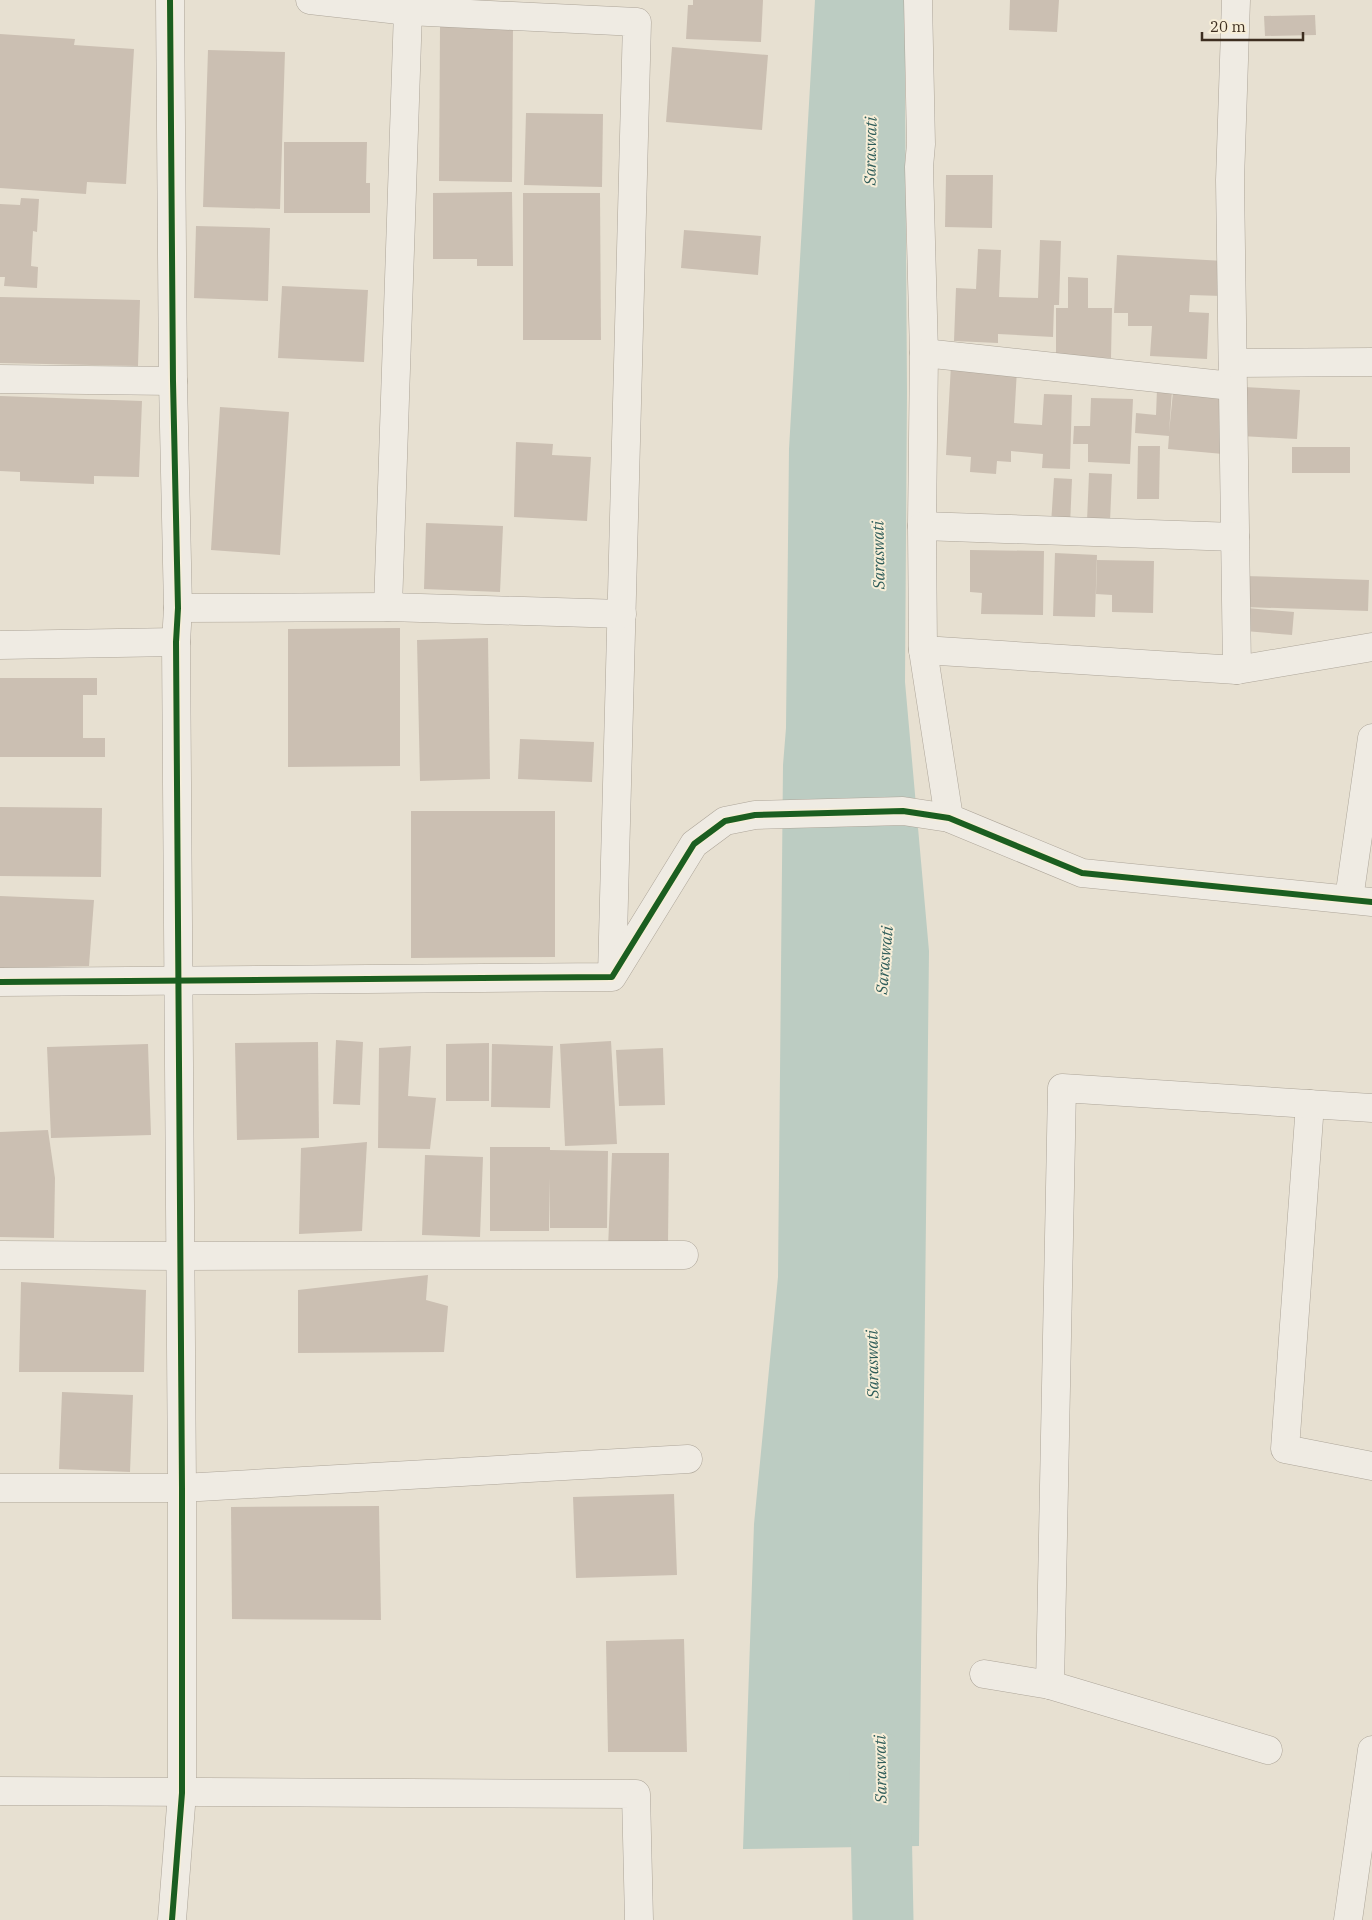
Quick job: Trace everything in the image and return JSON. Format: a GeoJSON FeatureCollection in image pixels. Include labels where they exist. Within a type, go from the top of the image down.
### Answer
{"type":"FeatureCollection","features":[{"type":"Feature","properties":{"kind":"street"},"geometry":{"type":"LineString","coordinates":[[170,0],[173,381],[178,608],[176,642],[182,1488],[182,1793],[172,1920]]}},
{"type":"Feature","properties":{"kind":"street"},"geometry":{"type":"LineString","coordinates":[[310,0],[408,11],[637,22],[612,977]]}},
{"type":"Feature","properties":{"kind":"street"},"geometry":{"type":"LineString","coordinates":[[918,0],[924,353],[923,650],[949,818]]}},
{"type":"Feature","properties":{"kind":"street"},"geometry":{"type":"LineString","coordinates":[[1236,0],[1230,180],[1237,670]]}},
{"type":"Feature","properties":{"kind":"street"},"geometry":{"type":"LineString","coordinates":[[388,607],[408,11]]}},
{"type":"Feature","properties":{"kind":"street"},"geometry":{"type":"LineString","coordinates":[[924,353],[1233,374],[1372,362]]}},
{"type":"Feature","properties":{"kind":"street"},"geometry":{"type":"LineString","coordinates":[[0,379],[173,381]]}},
{"type":"Feature","properties":{"kind":"street"},"geometry":{"type":"LineString","coordinates":[[922,526],[1235,537]]}},
{"type":"Feature","properties":{"kind":"street"},"geometry":{"type":"LineString","coordinates":[[178,608],[388,607],[622,614]]}},
{"type":"Feature","properties":{"kind":"street"},"geometry":{"type":"LineString","coordinates":[[0,646],[176,642]]}},
{"type":"Feature","properties":{"kind":"street"},"geometry":{"type":"LineString","coordinates":[[923,650],[1237,670],[1372,646]]}},
{"type":"Feature","properties":{"kind":"street"},"geometry":{"type":"LineString","coordinates":[[612,977],[694,844],[725,821],[755,815],[902,811],[949,818],[1082,873],[1360,900],[1372,738]]}},
{"type":"Feature","properties":{"kind":"street"},"geometry":{"type":"LineString","coordinates":[[0,982],[612,977]]}},
{"type":"Feature","properties":{"kind":"street"},"geometry":{"type":"LineString","coordinates":[[1050,1686],[1062,1088],[1372,1108]]}},
{"type":"Feature","properties":{"kind":"street"},"geometry":{"type":"LineString","coordinates":[[1310,1104],[1285,1450],[1372,1466]]}},
{"type":"Feature","properties":{"kind":"street"},"geometry":{"type":"LineString","coordinates":[[0,1255],[684,1255]]}},
{"type":"Feature","properties":{"kind":"street"},"geometry":{"type":"LineString","coordinates":[[0,1488],[182,1488],[688,1459]]}},
{"type":"Feature","properties":{"kind":"street"},"geometry":{"type":"LineString","coordinates":[[984,1674],[1050,1686],[1268,1750]]}},
{"type":"Feature","properties":{"kind":"street"},"geometry":{"type":"LineString","coordinates":[[1348,1920],[1372,1750]]}},
{"type":"Feature","properties":{"kind":"street"},"geometry":{"type":"LineString","coordinates":[[0,1791],[636,1794],[639,1920]]}},
{"type":"Feature","properties":{"kind":"water"},"geometry":{"type":"Polygon","coordinates":[[[815,0],[907,0],[905,79],[907,392],[905,682],[929,951],[919,1846],[743,1849],[754,1524],[778,1277],[783,765],[786,728],[789,449],[815,0]]]}},
{"type":"Feature","properties":{"kind":"building"},"geometry":{"type":"Polygon","coordinates":[[[693,0],[763,0],[761,42],[686,39],[688,5],[693,5],[693,0]]]}},
{"type":"Feature","properties":{"kind":"building"},"geometry":{"type":"Polygon","coordinates":[[[1010,0],[1059,0],[1057,32],[1009,30],[1010,0]]]}},
{"type":"Feature","properties":{"kind":"building"},"geometry":{"type":"Polygon","coordinates":[[[1315,15],[1316,35],[1265,36],[1264,16],[1315,15]]]}},
{"type":"Feature","properties":{"kind":"building"},"geometry":{"type":"Polygon","coordinates":[[[440,26],[513,27],[512,182],[439,181],[440,26]]]}},
{"type":"Feature","properties":{"kind":"building"},"geometry":{"type":"Polygon","coordinates":[[[0,34],[75,39],[74,45],[134,49],[126,184],[87,182],[86,194],[0,188],[0,34]]]}},
{"type":"Feature","properties":{"kind":"building"},"geometry":{"type":"Polygon","coordinates":[[[672,47],[768,55],[762,130],[666,122],[672,47]]]}},
{"type":"Feature","properties":{"kind":"building"},"geometry":{"type":"Polygon","coordinates":[[[208,50],[285,52],[280,209],[203,207],[208,50]]]}},
{"type":"Feature","properties":{"kind":"building"},"geometry":{"type":"Polygon","coordinates":[[[526,113],[603,114],[602,187],[524,185],[526,113]]]}},
{"type":"Feature","properties":{"kind":"building"},"geometry":{"type":"Polygon","coordinates":[[[284,142],[367,142],[366,183],[370,183],[370,213],[284,213],[284,142]]]}},
{"type":"Feature","properties":{"kind":"building"},"geometry":{"type":"Polygon","coordinates":[[[946,175],[993,175],[992,228],[945,227],[946,175]]]}},
{"type":"Feature","properties":{"kind":"building"},"geometry":{"type":"Polygon","coordinates":[[[512,192],[513,266],[477,266],[477,259],[433,259],[433,193],[512,192]]]}},
{"type":"Feature","properties":{"kind":"building"},"geometry":{"type":"Polygon","coordinates":[[[523,193],[600,193],[601,340],[523,340],[523,193]]]}},
{"type":"Feature","properties":{"kind":"building"},"geometry":{"type":"Polygon","coordinates":[[[21,198],[39,199],[37,232],[33,231],[31,266],[38,267],[37,288],[4,286],[5,277],[0,277],[0,204],[20,205],[21,198]]]}},
{"type":"Feature","properties":{"kind":"building"},"geometry":{"type":"Polygon","coordinates":[[[196,226],[270,228],[268,301],[194,298],[196,226]]]}},
{"type":"Feature","properties":{"kind":"building"},"geometry":{"type":"Polygon","coordinates":[[[684,230],[761,236],[758,275],[681,268],[684,230]]]}},
{"type":"Feature","properties":{"kind":"building"},"geometry":{"type":"Polygon","coordinates":[[[1040,240],[1061,241],[1059,305],[1054,305],[1053,337],[998,334],[998,343],[954,341],[956,288],[976,289],[978,249],[1001,250],[999,297],[1038,298],[1040,240]]]}},
{"type":"Feature","properties":{"kind":"building"},"geometry":{"type":"Polygon","coordinates":[[[1117,255],[1224,261],[1222,296],[1190,295],[1189,312],[1209,313],[1207,359],[1150,356],[1152,326],[1128,326],[1128,313],[1114,313],[1117,255]]]}},
{"type":"Feature","properties":{"kind":"building"},"geometry":{"type":"Polygon","coordinates":[[[1068,277],[1088,278],[1088,308],[1112,308],[1111,358],[1056,357],[1056,308],[1068,308],[1068,277]]]}},
{"type":"Feature","properties":{"kind":"building"},"geometry":{"type":"Polygon","coordinates":[[[282,286],[368,290],[364,362],[278,358],[282,286]]]}},
{"type":"Feature","properties":{"kind":"building"},"geometry":{"type":"Polygon","coordinates":[[[0,297],[140,300],[138,366],[0,363],[0,297]]]}},
{"type":"Feature","properties":{"kind":"building"},"geometry":{"type":"Polygon","coordinates":[[[951,365],[1017,369],[1014,423],[1042,425],[1044,394],[1072,395],[1070,469],[1042,468],[1043,454],[1011,451],[1011,462],[997,461],[996,474],[970,472],[971,457],[946,455],[951,365]]]}},
{"type":"Feature","properties":{"kind":"building"},"geometry":{"type":"Polygon","coordinates":[[[1244,387],[1300,390],[1297,439],[1241,436],[1244,387]]]}},
{"type":"Feature","properties":{"kind":"building"},"geometry":{"type":"Polygon","coordinates":[[[1157,389],[1172,390],[1169,433],[1173,392],[1228,397],[1223,454],[1168,449],[1169,436],[1135,433],[1136,413],[1156,415],[1157,389]]]}},
{"type":"Feature","properties":{"kind":"building"},"geometry":{"type":"Polygon","coordinates":[[[0,396],[142,401],[139,477],[94,476],[94,484],[20,481],[20,472],[0,471],[0,396]]]}},
{"type":"Feature","properties":{"kind":"building"},"geometry":{"type":"Polygon","coordinates":[[[1091,398],[1133,399],[1130,464],[1088,462],[1088,444],[1073,444],[1074,426],[1090,426],[1091,398]]]}},
{"type":"Feature","properties":{"kind":"building"},"geometry":{"type":"Polygon","coordinates":[[[220,407],[289,412],[280,555],[211,550],[220,407]]]}},
{"type":"Feature","properties":{"kind":"building"},"geometry":{"type":"Polygon","coordinates":[[[516,442],[553,444],[552,455],[591,457],[587,521],[514,517],[516,442]]]}},
{"type":"Feature","properties":{"kind":"building"},"geometry":{"type":"Polygon","coordinates":[[[1138,446],[1160,446],[1159,499],[1137,499],[1138,446]]]}},
{"type":"Feature","properties":{"kind":"building"},"geometry":{"type":"Polygon","coordinates":[[[1292,447],[1350,447],[1350,473],[1292,473],[1292,447]]]}},
{"type":"Feature","properties":{"kind":"building"},"geometry":{"type":"Polygon","coordinates":[[[1089,473],[1112,474],[1110,522],[1087,521],[1089,473]]]}},
{"type":"Feature","properties":{"kind":"building"},"geometry":{"type":"Polygon","coordinates":[[[1054,478],[1072,479],[1070,526],[1051,524],[1054,478]]]}},
{"type":"Feature","properties":{"kind":"building"},"geometry":{"type":"Polygon","coordinates":[[[426,523],[503,526],[500,592],[424,589],[426,523]]]}},
{"type":"Feature","properties":{"kind":"building"},"geometry":{"type":"Polygon","coordinates":[[[970,550],[1044,551],[1043,615],[981,614],[982,593],[970,592],[970,550]]]}},
{"type":"Feature","properties":{"kind":"building"},"geometry":{"type":"Polygon","coordinates":[[[1055,553],[1097,555],[1095,617],[1053,616],[1055,553]]]}},
{"type":"Feature","properties":{"kind":"building"},"geometry":{"type":"Polygon","coordinates":[[[1097,560],[1154,561],[1153,613],[1112,612],[1112,595],[1096,594],[1097,560]]]}},
{"type":"Feature","properties":{"kind":"building"},"geometry":{"type":"Polygon","coordinates":[[[1245,576],[1369,580],[1368,611],[1244,607],[1245,576]]]}},
{"type":"Feature","properties":{"kind":"building"},"geometry":{"type":"Polygon","coordinates":[[[1247,608],[1294,612],[1292,635],[1245,631],[1247,608]]]}},
{"type":"Feature","properties":{"kind":"building"},"geometry":{"type":"Polygon","coordinates":[[[400,628],[400,766],[288,767],[288,629],[400,628]]]}},
{"type":"Feature","properties":{"kind":"building"},"geometry":{"type":"Polygon","coordinates":[[[488,638],[490,779],[420,781],[417,640],[488,638]]]}},
{"type":"Feature","properties":{"kind":"building"},"geometry":{"type":"Polygon","coordinates":[[[0,678],[97,678],[97,695],[83,695],[83,738],[105,738],[105,757],[0,757],[0,678]]]}},
{"type":"Feature","properties":{"kind":"building"},"geometry":{"type":"Polygon","coordinates":[[[520,739],[594,742],[592,782],[518,779],[520,739]]]}},
{"type":"Feature","properties":{"kind":"building"},"geometry":{"type":"Polygon","coordinates":[[[0,807],[102,808],[101,877],[0,876],[0,807]]]}},
{"type":"Feature","properties":{"kind":"building"},"geometry":{"type":"Polygon","coordinates":[[[411,811],[555,811],[555,957],[411,958],[411,811]]]}},
{"type":"Feature","properties":{"kind":"building"},"geometry":{"type":"Polygon","coordinates":[[[0,896],[94,900],[89,966],[0,968],[0,896]]]}},
{"type":"Feature","properties":{"kind":"building"},"geometry":{"type":"Polygon","coordinates":[[[336,1040],[363,1042],[360,1105],[333,1104],[336,1040]]]}},
{"type":"Feature","properties":{"kind":"building"},"geometry":{"type":"Polygon","coordinates":[[[611,1041],[617,1144],[565,1146],[560,1044],[611,1041]]]}},
{"type":"Feature","properties":{"kind":"building"},"geometry":{"type":"Polygon","coordinates":[[[318,1042],[319,1138],[237,1140],[235,1043],[318,1042]]]}},
{"type":"Feature","properties":{"kind":"building"},"geometry":{"type":"Polygon","coordinates":[[[489,1043],[489,1101],[446,1101],[446,1044],[489,1043]]]}},
{"type":"Feature","properties":{"kind":"building"},"geometry":{"type":"Polygon","coordinates":[[[148,1044],[151,1135],[51,1138],[47,1047],[148,1044]]]}},
{"type":"Feature","properties":{"kind":"building"},"geometry":{"type":"Polygon","coordinates":[[[492,1044],[553,1046],[550,1108],[491,1107],[492,1044]]]}},
{"type":"Feature","properties":{"kind":"building"},"geometry":{"type":"Polygon","coordinates":[[[411,1046],[408,1096],[436,1098],[430,1149],[378,1148],[379,1048],[411,1046]]]}},
{"type":"Feature","properties":{"kind":"building"},"geometry":{"type":"Polygon","coordinates":[[[663,1048],[665,1105],[619,1106],[616,1050],[663,1048]]]}},
{"type":"Feature","properties":{"kind":"building"},"geometry":{"type":"Polygon","coordinates":[[[48,1130],[55,1178],[54,1238],[0,1237],[0,1132],[48,1130]]]}},
{"type":"Feature","properties":{"kind":"building"},"geometry":{"type":"Polygon","coordinates":[[[367,1142],[362,1231],[299,1234],[301,1148],[367,1142]]]}},
{"type":"Feature","properties":{"kind":"building"},"geometry":{"type":"Polygon","coordinates":[[[490,1147],[550,1147],[550,1150],[608,1151],[607,1228],[550,1228],[550,1178],[549,1231],[490,1231],[490,1147]]]}},
{"type":"Feature","properties":{"kind":"building"},"geometry":{"type":"Polygon","coordinates":[[[612,1153],[669,1153],[668,1243],[608,1248],[612,1153]]]}},
{"type":"Feature","properties":{"kind":"building"},"geometry":{"type":"Polygon","coordinates":[[[425,1155],[483,1157],[480,1237],[422,1235],[425,1155]]]}},
{"type":"Feature","properties":{"kind":"building"},"geometry":{"type":"Polygon","coordinates":[[[428,1275],[426,1300],[448,1306],[444,1352],[298,1353],[298,1290],[428,1275]]]}},
{"type":"Feature","properties":{"kind":"building"},"geometry":{"type":"Polygon","coordinates":[[[21,1282],[146,1290],[144,1372],[19,1372],[21,1282]]]}},
{"type":"Feature","properties":{"kind":"building"},"geometry":{"type":"Polygon","coordinates":[[[62,1392],[133,1395],[130,1472],[59,1469],[62,1392]]]}},
{"type":"Feature","properties":{"kind":"building"},"geometry":{"type":"Polygon","coordinates":[[[674,1494],[677,1575],[576,1578],[573,1497],[674,1494]]]}},
{"type":"Feature","properties":{"kind":"building"},"geometry":{"type":"Polygon","coordinates":[[[379,1506],[381,1620],[232,1619],[231,1507],[379,1506]]]}},
{"type":"Feature","properties":{"kind":"building"},"geometry":{"type":"Polygon","coordinates":[[[684,1639],[687,1752],[608,1752],[606,1641],[684,1639]]]}},
{"type":"Feature","properties":{"kind":"waterway","name":"Saraswati"},"geometry":{"type":"LineString","coordinates":[[880,1763],[883,1920]]}},
{"type":"Feature","properties":{"kind":"cycle path"},"geometry":{"type":"LineString","coordinates":[[170,0],[173,381],[178,608],[176,642],[182,1488],[182,1793],[172,1920]]}},
{"type":"Feature","properties":{"kind":"cycle path"},"geometry":{"type":"LineString","coordinates":[[0,982],[612,977],[694,844],[725,821],[755,815],[903,811],[949,818],[1082,873],[1372,902]]}}]}
